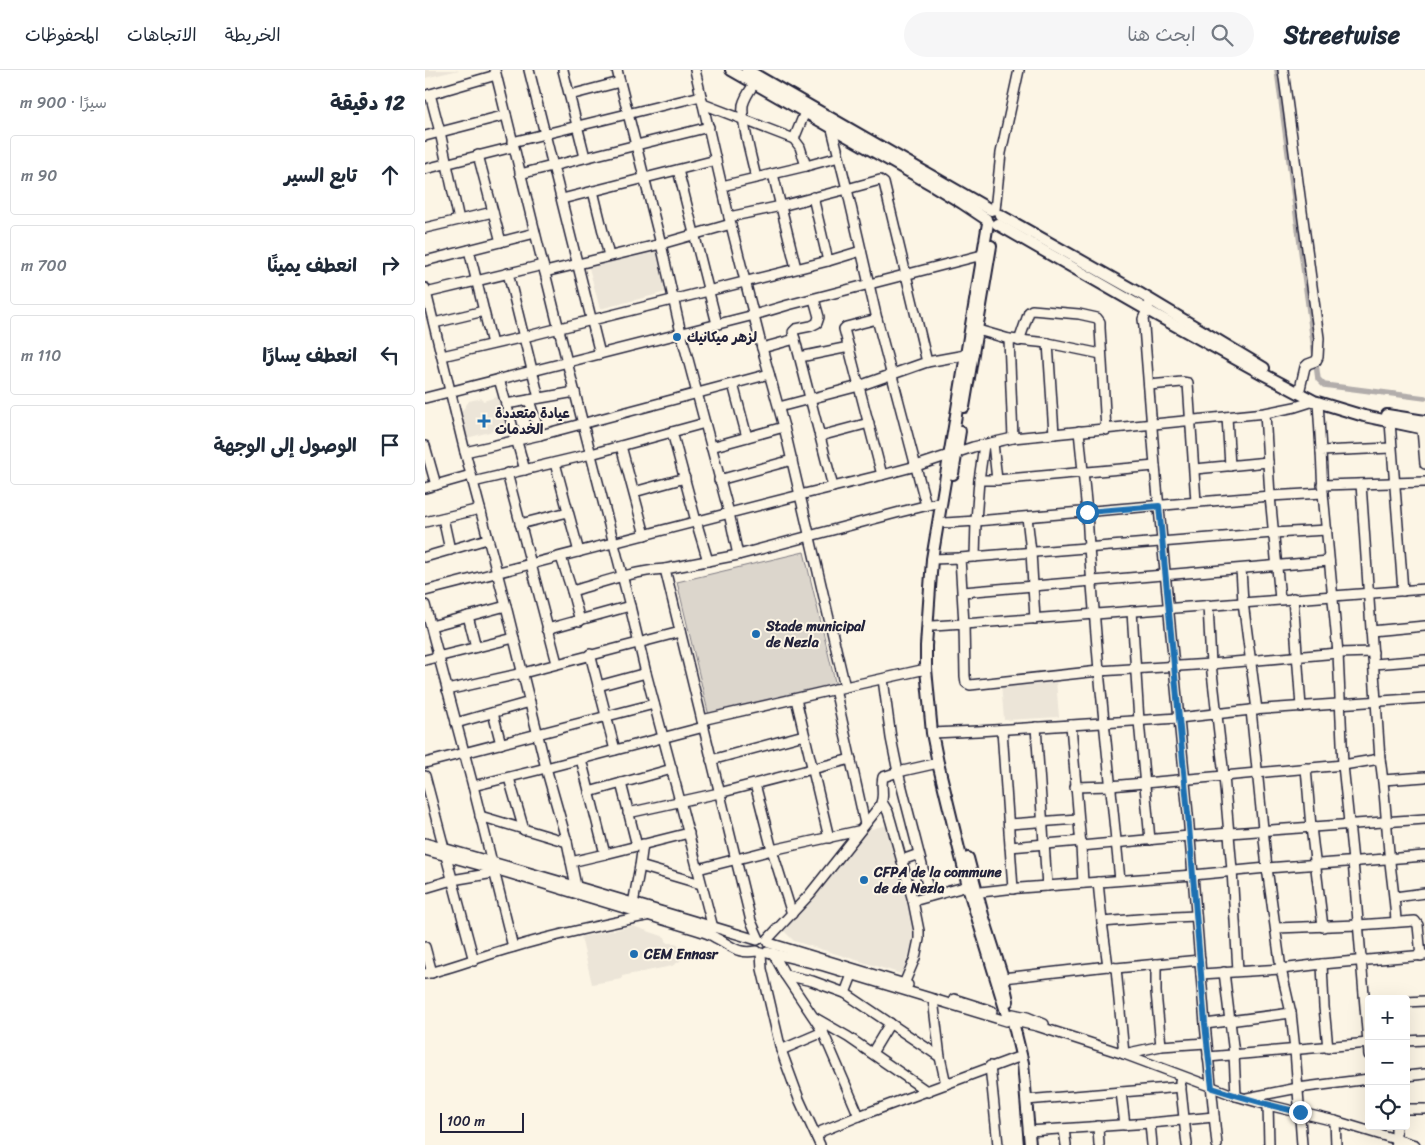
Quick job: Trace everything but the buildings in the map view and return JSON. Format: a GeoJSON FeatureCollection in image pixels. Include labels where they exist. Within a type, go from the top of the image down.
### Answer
{"type":"FeatureCollection","features":[{"type":"Feature","properties":{"kind":"main road"},"geometry":{"type":"LineString","coordinates":[[731,70],[962,203],[1139,293],[1147,310]]}},
{"type":"Feature","properties":{"kind":"main road"},"geometry":{"type":"LineString","coordinates":[[747,70],[1147,310],[1316,401],[1364,416],[1390,422],[1424,426]]}},
{"type":"Feature","properties":{"kind":"main road"},"geometry":{"type":"LineString","coordinates":[[993,218],[983,255],[965,355],[945,523],[936,559],[933,667],[938,763],[991,966],[1010,1018],[1023,1063],[1030,1145]]}},
{"type":"Feature","properties":{"kind":"main road"},"geometry":{"type":"LineString","coordinates":[[993,218],[978,330],[953,454],[941,502],[926,646],[926,669],[936,733],[960,827],[972,891],[1003,978],[1010,1018],[1025,1145]]}},
{"type":"Feature","properties":{"kind":"main road"},"geometry":{"type":"LineString","coordinates":[[1300,391],[1424,426]]}},
{"type":"Feature","properties":{"kind":"street"},"geometry":{"type":"LineString","coordinates":[[531,70],[545,134],[600,354]]}},
{"type":"Feature","properties":{"kind":"street"},"geometry":{"type":"LineString","coordinates":[[563,70],[585,157]]}},
{"type":"Feature","properties":{"kind":"street"},"geometry":{"type":"LineString","coordinates":[[617,70],[661,244],[681,333],[729,513],[738,555]]}},
{"type":"Feature","properties":{"kind":"street"},"geometry":{"type":"LineString","coordinates":[[695,70],[730,221],[779,407],[810,536],[840,688],[851,759],[865,824]]}},
{"type":"Feature","properties":{"kind":"street"},"geometry":{"type":"LineString","coordinates":[[993,218],[1001,153],[1019,70]]}},
{"type":"Feature","properties":{"kind":"street"},"geometry":{"type":"LineString","coordinates":[[1283,70],[1319,338],[1319,356],[1305,367],[1300,391]]}},
{"type":"Feature","properties":{"kind":"street"},"geometry":{"type":"LineString","coordinates":[[459,220],[440,132],[428,95],[496,73],[567,362],[713,928]]}},
{"type":"Feature","properties":{"kind":"street"},"geometry":{"type":"LineString","coordinates":[[570,95],[620,82]]}},
{"type":"Feature","properties":{"kind":"street"},"geometry":{"type":"LineString","coordinates":[[754,84],[744,102],[744,120],[756,178]]}},
{"type":"Feature","properties":{"kind":"street"},"geometry":{"type":"LineString","coordinates":[[425,168],[478,156],[545,134],[628,112],[702,100],[793,140],[800,147],[806,166]]}},
{"type":"Feature","properties":{"kind":"street"},"geometry":{"type":"LineString","coordinates":[[793,140],[805,112]]}},
{"type":"Feature","properties":{"kind":"street"},"geometry":{"type":"LineString","coordinates":[[425,136],[506,115]]}},
{"type":"Feature","properties":{"kind":"street"},"geometry":{"type":"LineString","coordinates":[[520,174],[709,127]]}},
{"type":"Feature","properties":{"kind":"street"},"geometry":{"type":"LineString","coordinates":[[832,129],[877,318],[925,505]]}},
{"type":"Feature","properties":{"kind":"street"},"geometry":{"type":"LineString","coordinates":[[478,156],[501,242]]}},
{"type":"Feature","properties":{"kind":"street"},"geometry":{"type":"LineString","coordinates":[[723,186],[839,157]]}},
{"type":"Feature","properties":{"kind":"street"},"geometry":{"type":"LineString","coordinates":[[562,199],[716,160]]}},
{"type":"Feature","properties":{"kind":"street"},"geometry":{"type":"LineString","coordinates":[[678,170],[717,324]]}},
{"type":"Feature","properties":{"kind":"street"},"geometry":{"type":"LineString","coordinates":[[773,174],[796,268]]}},
{"type":"Feature","properties":{"kind":"street"},"geometry":{"type":"LineString","coordinates":[[576,886],[567,842],[479,509],[434,323],[427,309],[426,291],[509,273],[578,264],[661,244],[781,206],[881,180],[886,187],[927,362]]}},
{"type":"Feature","properties":{"kind":"street"},"geometry":{"type":"LineString","coordinates":[[593,191],[609,256]]}},
{"type":"Feature","properties":{"kind":"street"},"geometry":{"type":"LineString","coordinates":[[813,197],[828,261]]}},
{"type":"Feature","properties":{"kind":"street"},"geometry":{"type":"LineString","coordinates":[[425,228],[493,212]]}},
{"type":"Feature","properties":{"kind":"street"},"geometry":{"type":"LineString","coordinates":[[425,261],[535,233]]}},
{"type":"Feature","properties":{"kind":"street"},"geometry":{"type":"LineString","coordinates":[[469,250],[492,344]]}},
{"type":"Feature","properties":{"kind":"street"},"geometry":{"type":"LineString","coordinates":[[442,356],[828,261],[861,251]]}},
{"type":"Feature","properties":{"kind":"street"},"geometry":{"type":"LineString","coordinates":[[425,398],[983,255]]}},
{"type":"Feature","properties":{"kind":"street"},"geometry":{"type":"LineString","coordinates":[[509,273],[539,398]]}},
{"type":"Feature","properties":{"kind":"street"},"geometry":{"type":"LineString","coordinates":[[1137,304],[1139,293]]}},
{"type":"Feature","properties":{"kind":"street"},"geometry":{"type":"LineString","coordinates":[[814,299],[818,320],[814,324],[793,330],[833,487]]}},
{"type":"Feature","properties":{"kind":"street"},"geometry":{"type":"LineString","coordinates":[[1019,341],[1029,312],[1032,310],[1079,314],[1099,320],[1106,430]]}},
{"type":"Feature","properties":{"kind":"street"},"geometry":{"type":"LineString","coordinates":[[1147,310],[1149,385],[1155,466],[1193,875],[1206,1043],[1217,1145]]}},
{"type":"Feature","properties":{"kind":"street"},"geometry":{"type":"LineString","coordinates":[[434,323],[484,311]]}},
{"type":"Feature","properties":{"kind":"street"},"geometry":{"type":"LineString","coordinates":[[877,318],[845,328],[845,331],[882,475]]}},
{"type":"Feature","properties":{"kind":"street"},"geometry":{"type":"LineString","coordinates":[[978,330],[1019,341],[1048,343],[1101,354]]}},
{"type":"Feature","properties":{"kind":"street"},"geometry":{"type":"LineString","coordinates":[[762,348],[795,339]]}},
{"type":"Feature","properties":{"kind":"street"},"geometry":{"type":"LineString","coordinates":[[1009,339],[1013,438]]}},
{"type":"Feature","properties":{"kind":"street"},"geometry":{"type":"LineString","coordinates":[[1048,343],[1054,434]]}},
{"type":"Feature","properties":{"kind":"street"},"geometry":{"type":"LineString","coordinates":[[800,357],[849,347]]}},
{"type":"Feature","properties":{"kind":"street"},"geometry":{"type":"LineString","coordinates":[[779,407],[859,386],[927,362],[965,355]]}},
{"type":"Feature","properties":{"kind":"street"},"geometry":{"type":"LineString","coordinates":[[465,452],[583,424],[769,374]]}},
{"type":"Feature","properties":{"kind":"street"},"geometry":{"type":"LineString","coordinates":[[499,379],[525,470]]}},
{"type":"Feature","properties":{"kind":"street"},"geometry":{"type":"LineString","coordinates":[[1149,385],[1187,382],[1189,387],[1196,502]]}},
{"type":"Feature","properties":{"kind":"street"},"geometry":{"type":"LineString","coordinates":[[733,384],[747,437]]}},
{"type":"Feature","properties":{"kind":"street"},"geometry":{"type":"LineString","coordinates":[[506,404],[575,392]]}},
{"type":"Feature","properties":{"kind":"street"},"geometry":{"type":"LineString","coordinates":[[529,400],[540,435]]}},
{"type":"Feature","properties":{"kind":"street"},"geometry":{"type":"LineString","coordinates":[[425,592],[696,521],[882,475],[1013,438],[1265,413],[1316,401],[1338,654],[1348,825],[1366,995]]}},
{"type":"Feature","properties":{"kind":"street"},"geometry":{"type":"LineString","coordinates":[[1265,413],[1270,496],[1280,599]]}},
{"type":"Feature","properties":{"kind":"street"},"geometry":{"type":"LineString","coordinates":[[1227,417],[1230,466]]}},
{"type":"Feature","properties":{"kind":"street"},"geometry":{"type":"LineString","coordinates":[[1390,422],[1403,591]]}},
{"type":"Feature","properties":{"kind":"street"},"geometry":{"type":"LineString","coordinates":[[425,488],[525,470],[705,423]]}},
{"type":"Feature","properties":{"kind":"street"},"geometry":{"type":"LineString","coordinates":[[819,436],[869,423]]}},
{"type":"Feature","properties":{"kind":"street"},"geometry":{"type":"LineString","coordinates":[[1424,426],[1425,464]]}},
{"type":"Feature","properties":{"kind":"street"},"geometry":{"type":"LineString","coordinates":[[711,446],[784,428]]}},
{"type":"Feature","properties":{"kind":"street"},"geometry":{"type":"LineString","coordinates":[[672,432],[708,561]]}},
{"type":"Feature","properties":{"kind":"street"},"geometry":{"type":"LineString","coordinates":[[1079,432],[1099,671],[1120,880]]}},
{"type":"Feature","properties":{"kind":"street"},"geometry":{"type":"LineString","coordinates":[[988,444],[997,480]]}},
{"type":"Feature","properties":{"kind":"street"},"geometry":{"type":"LineString","coordinates":[[975,557],[975,521],[979,480],[988,444]]}},
{"type":"Feature","properties":{"kind":"street"},"geometry":{"type":"LineString","coordinates":[[425,446],[435,485]]}},
{"type":"Feature","properties":{"kind":"street"},"geometry":{"type":"LineString","coordinates":[[621,446],[645,535]]}},
{"type":"Feature","properties":{"kind":"street"},"geometry":{"type":"LineString","coordinates":[[1321,451],[1391,448]]}},
{"type":"Feature","properties":{"kind":"street"},"geometry":{"type":"LineString","coordinates":[[719,480],[792,460]]}},
{"type":"Feature","properties":{"kind":"street"},"geometry":{"type":"LineString","coordinates":[[1195,469],[1268,462]]}},
{"type":"Feature","properties":{"kind":"street"},"geometry":{"type":"LineString","coordinates":[[555,463],[579,552]]}},
{"type":"Feature","properties":{"kind":"street"},"geometry":{"type":"LineString","coordinates":[[979,480],[1155,466]]}},
{"type":"Feature","properties":{"kind":"street"},"geometry":{"type":"LineString","coordinates":[[507,473],[557,663]]}},
{"type":"Feature","properties":{"kind":"street"},"geometry":{"type":"LineString","coordinates":[[634,492],[685,478]]}},
{"type":"Feature","properties":{"kind":"street"},"geometry":{"type":"LineString","coordinates":[[945,523],[1027,518],[1270,496],[1361,484],[1425,482]]}},
{"type":"Feature","properties":{"kind":"street"},"geometry":{"type":"LineString","coordinates":[[1361,484],[1380,759],[1396,922]]}},
{"type":"Feature","properties":{"kind":"street"},"geometry":{"type":"LineString","coordinates":[[572,591],[649,570],[665,569],[738,555],[941,502]]}},
{"type":"Feature","properties":{"kind":"street"},"geometry":{"type":"LineString","coordinates":[[425,522],[479,509]]}},
{"type":"Feature","properties":{"kind":"street"},"geometry":{"type":"LineString","coordinates":[[520,524],[568,512]]}},
{"type":"Feature","properties":{"kind":"street"},"geometry":{"type":"LineString","coordinates":[[443,518],[450,550]]}},
{"type":"Feature","properties":{"kind":"street"},"geometry":{"type":"LineString","coordinates":[[1027,518],[1035,619]]}},
{"type":"Feature","properties":{"kind":"street"},"geometry":{"type":"LineString","coordinates":[[936,559],[1327,530]]}},
{"type":"Feature","properties":{"kind":"street"},"geometry":{"type":"LineString","coordinates":[[425,557],[487,539]]}},
{"type":"Feature","properties":{"kind":"street"},"geometry":{"type":"LineString","coordinates":[[561,557],[580,621]]}},
{"type":"Feature","properties":{"kind":"street"},"geometry":{"type":"LineString","coordinates":[[960,558],[963,592],[965,676],[966,682],[970,685],[1135,668],[1174,667],[1373,652]]}},
{"type":"Feature","properties":{"kind":"street"},"geometry":{"type":"LineString","coordinates":[[963,592],[1329,561]]}},
{"type":"Feature","properties":{"kind":"street"},"geometry":{"type":"LineString","coordinates":[[665,569],[751,921],[764,946],[823,1032],[859,1116]]}},
{"type":"Feature","properties":{"kind":"street"},"geometry":{"type":"LineString","coordinates":[[1241,569],[1243,602],[1251,661],[1258,773],[1267,868],[1281,969],[1291,1013],[1299,1088],[1302,1145]]}},
{"type":"Feature","properties":{"kind":"street"},"geometry":{"type":"LineString","coordinates":[[933,626],[1425,589]]}},
{"type":"Feature","properties":{"kind":"street"},"geometry":{"type":"LineString","coordinates":[[1293,598],[1301,707]]}},
{"type":"Feature","properties":{"kind":"street"},"geometry":{"type":"LineString","coordinates":[[425,605],[481,816],[513,947]]}},
{"type":"Feature","properties":{"kind":"street"},"geometry":{"type":"LineString","coordinates":[[1208,605],[1211,664],[1229,833],[1238,971]]}},
{"type":"Feature","properties":{"kind":"street"},"geometry":{"type":"LineString","coordinates":[[431,626],[506,606]]}},
{"type":"Feature","properties":{"kind":"street"},"geometry":{"type":"LineString","coordinates":[[547,629],[630,606]]}},
{"type":"Feature","properties":{"kind":"street"},"geometry":{"type":"LineString","coordinates":[[1132,611],[1139,721],[1150,840]]}},
{"type":"Feature","properties":{"kind":"street"},"geometry":{"type":"LineString","coordinates":[[468,616],[476,648]]}},
{"type":"Feature","properties":{"kind":"street"},"geometry":{"type":"LineString","coordinates":[[1371,630],[1425,626]]}},
{"type":"Feature","properties":{"kind":"street"},"geometry":{"type":"LineString","coordinates":[[447,690],[523,673],[680,632]]}},
{"type":"Feature","properties":{"kind":"street"},"geometry":{"type":"LineString","coordinates":[[425,660],[513,638]]}},
{"type":"Feature","properties":{"kind":"street"},"geometry":{"type":"LineString","coordinates":[[590,654],[615,750]]}},
{"type":"Feature","properties":{"kind":"street"},"geometry":{"type":"LineString","coordinates":[[1374,664],[1425,660]]}},
{"type":"Feature","properties":{"kind":"street"},"geometry":{"type":"LineString","coordinates":[[473,786],[663,737],[703,723],[840,688],[926,669]]}},
{"type":"Feature","properties":{"kind":"street"},"geometry":{"type":"LineString","coordinates":[[598,686],[646,673]]}},
{"type":"Feature","properties":{"kind":"street"},"geometry":{"type":"LineString","coordinates":[[883,679],[898,772],[930,896]]}},
{"type":"Feature","properties":{"kind":"street"},"geometry":{"type":"LineString","coordinates":[[936,733],[1139,721],[1254,710],[1425,698]]}},
{"type":"Feature","properties":{"kind":"street"},"geometry":{"type":"LineString","coordinates":[[796,699],[829,838]]}},
{"type":"Feature","properties":{"kind":"street"},"geometry":{"type":"LineString","coordinates":[[456,723],[530,702]]}},
{"type":"Feature","properties":{"kind":"street"},"geometry":{"type":"LineString","coordinates":[[425,763],[654,704]]}},
{"type":"Feature","properties":{"kind":"street"},"geometry":{"type":"LineString","coordinates":[[493,713],[501,744]]}},
{"type":"Feature","properties":{"kind":"street"},"geometry":{"type":"LineString","coordinates":[[1071,725],[1083,883]]}},
{"type":"Feature","properties":{"kind":"street"},"geometry":{"type":"LineString","coordinates":[[1036,728],[1047,886]]}},
{"type":"Feature","properties":{"kind":"street"},"geometry":{"type":"LineString","coordinates":[[1002,730],[1013,889]]}},
{"type":"Feature","properties":{"kind":"street"},"geometry":{"type":"LineString","coordinates":[[711,760],[804,735]]}},
{"type":"Feature","properties":{"kind":"street"},"geometry":{"type":"LineString","coordinates":[[581,759],[605,854]]}},
{"type":"Feature","properties":{"kind":"street"},"geometry":{"type":"LineString","coordinates":[[628,813],[719,793],[851,759]]}},
{"type":"Feature","properties":{"kind":"street"},"geometry":{"type":"LineString","coordinates":[[1075,787],[1110,786],[1258,773],[1343,765],[1380,759]]}},
{"type":"Feature","properties":{"kind":"street"},"geometry":{"type":"LineString","coordinates":[[904,984],[915,958],[919,938],[913,901],[888,812],[882,802],[882,779],[885,776],[898,772],[938,763]]}},
{"type":"Feature","properties":{"kind":"street"},"geometry":{"type":"LineString","coordinates":[[1306,768],[1323,926]]}},
{"type":"Feature","properties":{"kind":"street"},"geometry":{"type":"LineString","coordinates":[[589,792],[672,769]]}},
{"type":"Feature","properties":{"kind":"street"},"geometry":{"type":"LineString","coordinates":[[425,776],[474,961]]}},
{"type":"Feature","properties":{"kind":"street"},"geometry":{"type":"LineString","coordinates":[[1383,780],[1425,777]]}},
{"type":"Feature","properties":{"kind":"street"},"geometry":{"type":"LineString","coordinates":[[509,778],[524,830]]}},
{"type":"Feature","properties":{"kind":"street"},"geometry":{"type":"LineString","coordinates":[[621,783],[628,813],[640,845],[640,866],[633,904]]}},
{"type":"Feature","properties":{"kind":"street"},"geometry":{"type":"LineString","coordinates":[[755,784],[772,850],[792,914]]}},
{"type":"Feature","properties":{"kind":"street"},"geometry":{"type":"LineString","coordinates":[[882,802],[829,870],[764,946],[762,969],[781,1050],[799,1099],[818,1136],[859,1116],[928,1092],[1015,1058]]}},
{"type":"Feature","properties":{"kind":"street"},"geometry":{"type":"LineString","coordinates":[[481,816],[567,842]]}},
{"type":"Feature","properties":{"kind":"street"},"geometry":{"type":"LineString","coordinates":[[1009,824],[1078,819]]}},
{"type":"Feature","properties":{"kind":"street"},"geometry":{"type":"LineString","coordinates":[[1010,847],[1043,844],[1115,844],[1189,836],[1425,819]]}},
{"type":"Feature","properties":{"kind":"street"},"geometry":{"type":"LineString","coordinates":[[698,869],[858,831]]}},
{"type":"Feature","properties":{"kind":"street"},"geometry":{"type":"LineString","coordinates":[[571,862],[689,833]]}},
{"type":"Feature","properties":{"kind":"street"},"geometry":{"type":"LineString","coordinates":[[425,843],[445,852],[707,934],[739,951],[764,946],[904,984],[979,1006],[1010,1018]]}},
{"type":"Feature","properties":{"kind":"street"},"geometry":{"type":"LineString","coordinates":[[425,850],[445,852]]}},
{"type":"Feature","properties":{"kind":"street"},"geometry":{"type":"LineString","coordinates":[[901,860],[919,854]]}},
{"type":"Feature","properties":{"kind":"street"},"geometry":{"type":"LineString","coordinates":[[913,901],[930,896],[972,891],[1425,856]]}},
{"type":"Feature","properties":{"kind":"street"},"geometry":{"type":"LineString","coordinates":[[640,866],[701,884]]}},
{"type":"Feature","properties":{"kind":"street"},"geometry":{"type":"LineString","coordinates":[[425,888],[492,867],[576,886],[713,928],[852,975],[1059,1033],[1124,1054],[1240,1097],[1365,1127]]}},
{"type":"Feature","properties":{"kind":"street"},"geometry":{"type":"LineString","coordinates":[[1098,882],[1102,922],[1112,967],[1124,1054]]}},
{"type":"Feature","properties":{"kind":"street"},"geometry":{"type":"LineString","coordinates":[[1395,897],[1425,893]]}},
{"type":"Feature","properties":{"kind":"street"},"geometry":{"type":"LineString","coordinates":[[425,947],[428,974],[474,961],[513,947],[649,915]]}},
{"type":"Feature","properties":{"kind":"street"},"geometry":{"type":"LineString","coordinates":[[1102,922],[1196,916]]}},
{"type":"Feature","properties":{"kind":"street"},"geometry":{"type":"LineString","coordinates":[[1201,974],[1423,956],[1417,922],[1413,920],[1358,925],[1276,928]]}},
{"type":"Feature","properties":{"kind":"street"},"geometry":{"type":"LineString","coordinates":[[1003,978],[1199,960]]}},
{"type":"Feature","properties":{"kind":"street"},"geometry":{"type":"LineString","coordinates":[[1156,964],[1161,1046]]}},
{"type":"Feature","properties":{"kind":"street"},"geometry":{"type":"LineString","coordinates":[[1322,964],[1328,1048]]}},
{"type":"Feature","properties":{"kind":"street"},"geometry":{"type":"LineString","coordinates":[[1224,972],[1240,1097]]}},
{"type":"Feature","properties":{"kind":"street"},"geometry":{"type":"LineString","coordinates":[[785,975],[813,981],[845,993],[940,1057]]}},
{"type":"Feature","properties":{"kind":"street"},"geometry":{"type":"LineString","coordinates":[[845,993],[852,975]]}},
{"type":"Feature","properties":{"kind":"street"},"geometry":{"type":"LineString","coordinates":[[933,999],[940,1057],[946,1084]]}},
{"type":"Feature","properties":{"kind":"street"},"geometry":{"type":"LineString","coordinates":[[1410,1002],[1425,1001]]}},
{"type":"Feature","properties":{"kind":"street"},"geometry":{"type":"LineString","coordinates":[[1205,1024],[1291,1013]]}},
{"type":"Feature","properties":{"kind":"street"},"geometry":{"type":"LineString","coordinates":[[814,1018],[848,1037],[928,1092]]}},
{"type":"Feature","properties":{"kind":"street"},"geometry":{"type":"LineString","coordinates":[[872,1053],[890,1023]]}},
{"type":"Feature","properties":{"kind":"street"},"geometry":{"type":"LineString","coordinates":[[781,1050],[823,1032]]}},
{"type":"Feature","properties":{"kind":"street"},"geometry":{"type":"LineString","coordinates":[[1410,1041],[1425,1040]]}},
{"type":"Feature","properties":{"kind":"street"},"geometry":{"type":"LineString","coordinates":[[1124,1054],[1161,1046],[1206,1043]]}},
{"type":"Feature","properties":{"kind":"street"},"geometry":{"type":"LineString","coordinates":[[1208,1057],[1365,1044]]}},
{"type":"Feature","properties":{"kind":"street"},"geometry":{"type":"LineString","coordinates":[[991,1066],[998,1145]]}},
{"type":"Feature","properties":{"kind":"street"},"geometry":{"type":"LineString","coordinates":[[1179,1074],[1187,1145]]}},
{"type":"Feature","properties":{"kind":"street"},"geometry":{"type":"LineString","coordinates":[[1410,1076],[1425,1074]]}},
{"type":"Feature","properties":{"kind":"street"},"geometry":{"type":"LineString","coordinates":[[1240,1097],[1365,1080]]}},
{"type":"Feature","properties":{"kind":"street"},"geometry":{"type":"LineString","coordinates":[[1026,1100],[1181,1086]]}},
{"type":"Feature","properties":{"kind":"street"},"geometry":{"type":"LineString","coordinates":[[1121,1092],[1125,1125]]}},
{"type":"Feature","properties":{"kind":"street"},"geometry":{"type":"LineString","coordinates":[[1269,1105],[1269,1145]]}},
{"type":"Feature","properties":{"kind":"street"},"geometry":{"type":"LineString","coordinates":[[1410,1110],[1425,1109]]}},
{"type":"Feature","properties":{"kind":"street"},"geometry":{"type":"LineString","coordinates":[[1029,1131],[1215,1117]]}},
{"type":"Feature","properties":{"kind":"street"},"geometry":{"type":"LineString","coordinates":[[1335,1120],[1336,1145]]}},
{"type":"Feature","properties":{"kind":"street"},"geometry":{"type":"LineString","coordinates":[[1150,1123],[1152,1145]]}},
{"type":"Feature","properties":{"kind":"street"},"geometry":{"type":"LineString","coordinates":[[1098,1126],[1099,1145]]}},
{"type":"Feature","properties":{"kind":"street"},"geometry":{"type":"LineString","coordinates":[[1064,1129],[1066,1145]]}},
{"type":"Feature","properties":{"kind":"street"},"geometry":{"type":"LineString","coordinates":[[1375,1130],[1396,1142],[1415,1145]]}},
{"type":"Feature","properties":{"kind":"shaded area"},"geometry":{"type":"Polygon","coordinates":[[[425,70],[459,70],[425,78],[425,70]]]}},
{"type":"Feature","properties":{"kind":"shaded area"},"geometry":{"type":"Polygon","coordinates":[[[659,246],[670,291],[600,309],[588,264],[659,246]]]}},
{"type":"Feature","properties":{"kind":"shaded area","name":"عيادة متعددة الخدمات"},"geometry":{"type":"Polygon","coordinates":[[[500,396],[508,427],[467,438],[460,414],[469,401],[482,398],[483,401],[500,396]]]}},
{"type":"Feature","properties":{"kind":"shaded area","name":"Stade municipal de Nezla"},"geometry":{"type":"Polygon","coordinates":[[[804,552],[836,686],[709,716],[677,582],[804,552]]]}},
{"type":"Feature","properties":{"kind":"shaded area"},"geometry":{"type":"Polygon","coordinates":[[[1056,680],[1059,717],[1004,720],[1001,683],[1056,680]]]}},
{"type":"Feature","properties":{"kind":"shaded area","name":"CFPA de la commune de de Nezla"},"geometry":{"type":"Polygon","coordinates":[[[888,825],[917,930],[902,974],[794,941],[784,931],[867,830],[888,825]]]}},
{"type":"Feature","properties":{"kind":"shaded area","name":"CEM Ennasr"},"geometry":{"type":"Polygon","coordinates":[[[633,926],[665,937],[667,943],[678,944],[682,951],[680,961],[672,966],[622,976],[622,979],[592,984],[581,937],[633,926]]]}},
{"type":"Feature","properties":{"kind":"waterway"},"geometry":{"type":"LineString","coordinates":[[1277,70],[1318,379],[1324,385],[1425,398]]}},
{"type":"Feature","properties":{"kind":"place","name":"لزهر ميكانيك"},"geometry":{"type":"Point","coordinates":[677,337]}},
{"type":"Feature","properties":{"kind":"place","name":"عيادة متعددة الخدمات"},"geometry":{"type":"Point","coordinates":[484,421]}},
{"type":"Feature","properties":{"kind":"place","name":"Stade municipal de Nezla"},"geometry":{"type":"Point","coordinates":[756,634]}},
{"type":"Feature","properties":{"kind":"place","name":"CFPA de la commune de de Nezla"},"geometry":{"type":"Point","coordinates":[864,880]}},
{"type":"Feature","properties":{"kind":"place","name":"CEM Ennasr"},"geometry":{"type":"Point","coordinates":[634,954]}},
{"type":"Feature","properties":{"kind":"route"},"geometry":{"type":"LineString","coordinates":[[1087,512],[1159,506],[1212,1088],[1300,1112]]}}]}
